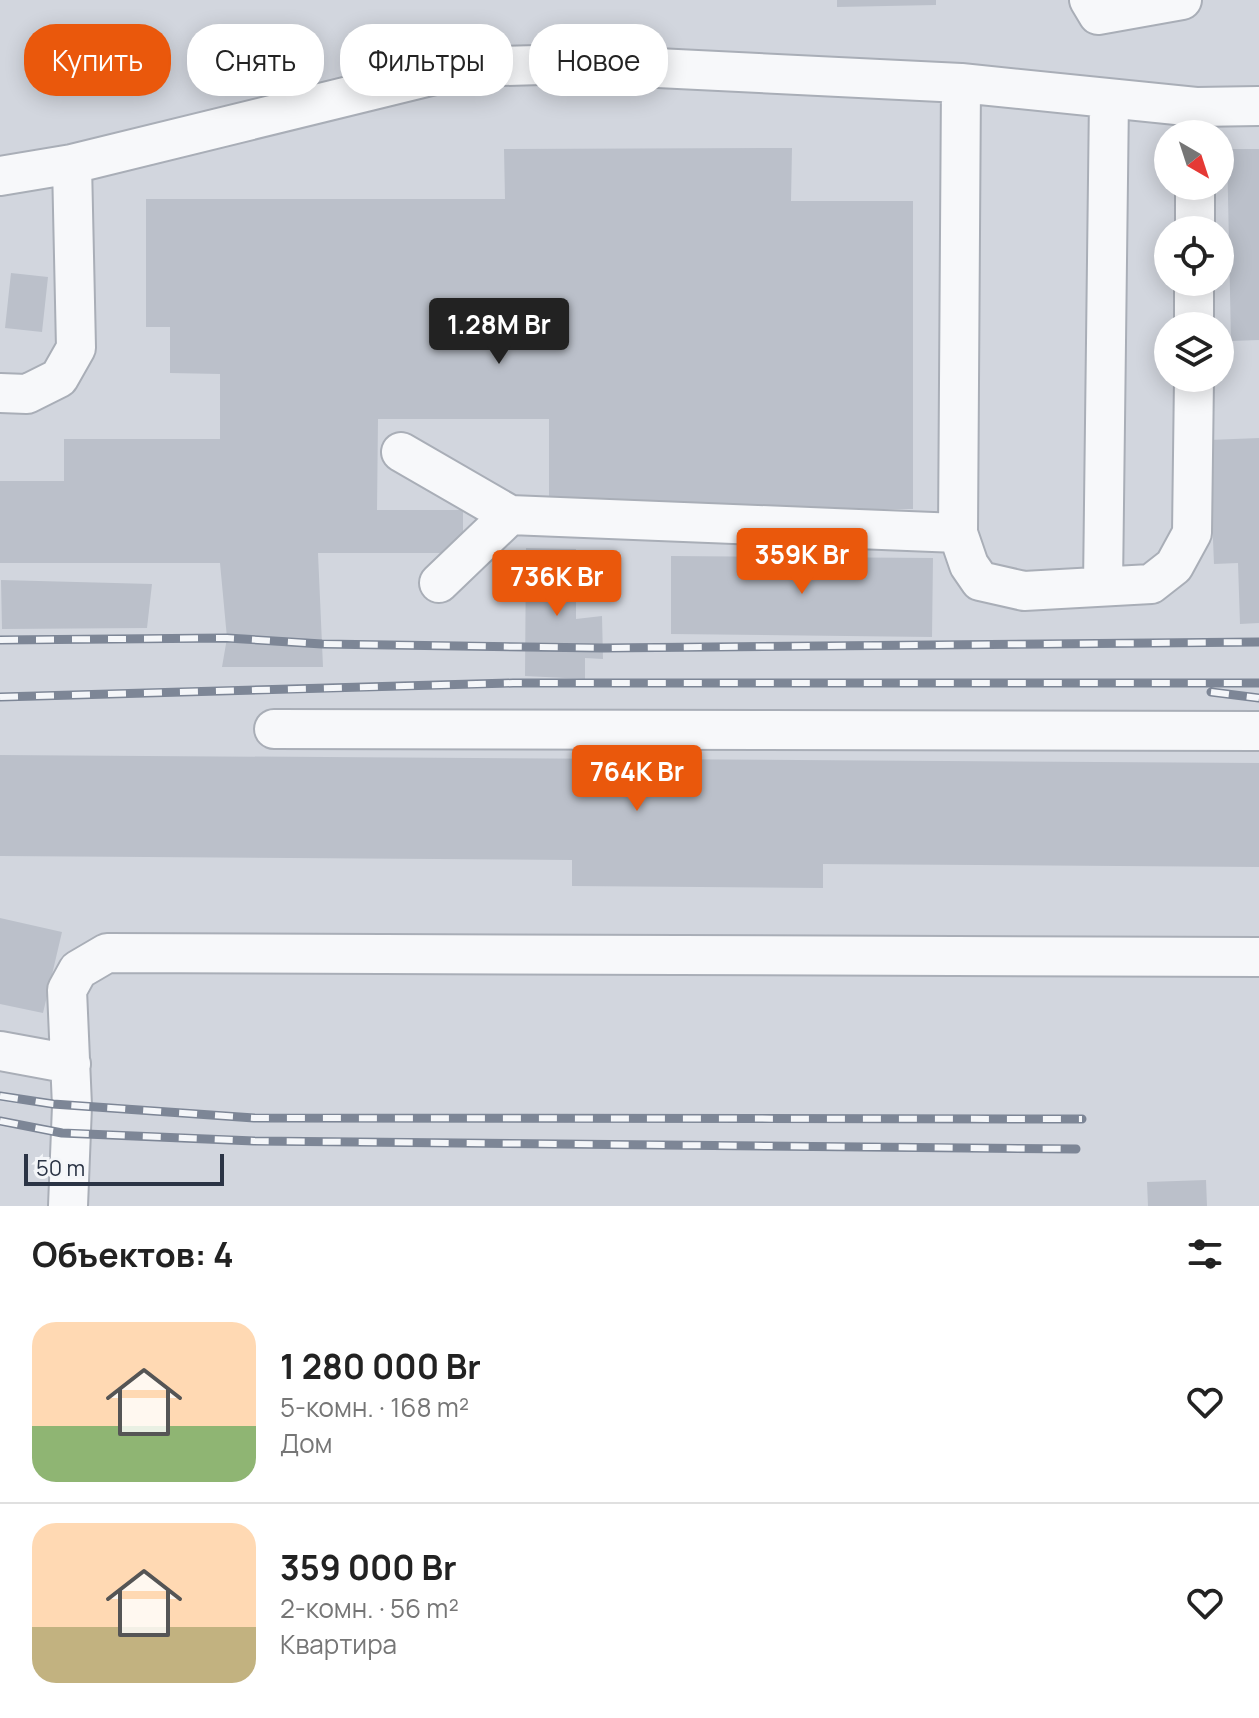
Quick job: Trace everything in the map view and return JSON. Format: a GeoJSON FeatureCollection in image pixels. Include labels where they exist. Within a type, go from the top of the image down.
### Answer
{"type":"FeatureCollection","features":[{"type":"Feature","properties":{"kind":"lane"},"geometry":{"type":"LineString","coordinates":[[1089,0],[1098,15],[1182,0]]}},
{"type":"Feature","properties":{"kind":"lane"},"geometry":{"type":"LineString","coordinates":[[0,176],[72,164],[467,67],[576,64],[961,83],[1109,98],[1196,120],[1259,106]]}},
{"type":"Feature","properties":{"kind":"lane"},"geometry":{"type":"LineString","coordinates":[[961,83],[958,533],[969,565],[980,581],[1024,591],[1151,584],[1174,566],[1192,533],[1194,392]]}},
{"type":"Feature","properties":{"kind":"lane"},"geometry":{"type":"LineString","coordinates":[[1103,586],[1109,98]]}},
{"type":"Feature","properties":{"kind":"lane"},"geometry":{"type":"LineString","coordinates":[[0,393],[27,394],[59,378],[76,348],[72,164]]}},
{"type":"Feature","properties":{"kind":"lane"},"geometry":{"type":"LineString","coordinates":[[401,452],[510,515],[958,533]]}},
{"type":"Feature","properties":{"kind":"lane"},"geometry":{"type":"LineString","coordinates":[[439,583],[510,515]]}},
{"type":"Feature","properties":{"kind":"lane"},"geometry":{"type":"LineString","coordinates":[[274,729],[1259,731]]}},
{"type":"Feature","properties":{"kind":"lane"},"geometry":{"type":"LineString","coordinates":[[68,1206],[71,1064],[67,990],[78,970],[107,953],[1259,957]]}},
{"type":"Feature","properties":{"kind":"lane"},"geometry":{"type":"LineString","coordinates":[[0,1051],[71,1064]]}},
{"type":"Feature","properties":{"kind":"shaded area"},"geometry":{"type":"Polygon","coordinates":[[[0,0],[1259,0],[1259,1206],[0,1206],[0,0]]]}},
{"type":"Feature","properties":{"kind":"building"},"geometry":{"type":"Polygon","coordinates":[[[837,0],[936,0],[936,5],[837,7],[837,0]]]}},
{"type":"Feature","properties":{"kind":"building"},"geometry":{"type":"Polygon","coordinates":[[[792,148],[791,201],[913,201],[913,509],[549,510],[549,419],[378,419],[377,510],[463,510],[463,553],[318,553],[323,667],[222,667],[227,638],[220,563],[0,563],[0,481],[64,481],[64,439],[220,439],[220,374],[170,373],[170,327],[146,327],[146,199],[505,199],[504,149],[792,148]]]}},
{"type":"Feature","properties":{"kind":"building"},"geometry":{"type":"Polygon","coordinates":[[[1234,149],[1259,149],[1259,340],[1234,341],[1234,312],[1230,312],[1230,296],[1234,296],[1234,216],[1228,216],[1228,200],[1234,200],[1234,149]]]}},
{"type":"Feature","properties":{"kind":"building"},"geometry":{"type":"Polygon","coordinates":[[[11,273],[48,277],[42,332],[5,328],[11,273]]]}},
{"type":"Feature","properties":{"kind":"building"},"geometry":{"type":"Polygon","coordinates":[[[1259,438],[1259,623],[1240,624],[1238,563],[1214,564],[1209,440],[1259,438]]]}},
{"type":"Feature","properties":{"kind":"building"},"geometry":{"type":"Polygon","coordinates":[[[526,548],[576,549],[576,619],[602,616],[603,659],[585,658],[585,679],[525,676],[526,548]]]}},
{"type":"Feature","properties":{"kind":"building"},"geometry":{"type":"Polygon","coordinates":[[[671,556],[933,558],[932,637],[671,634],[671,556]]]}},
{"type":"Feature","properties":{"kind":"building"},"geometry":{"type":"Polygon","coordinates":[[[1,580],[152,584],[147,628],[2,629],[1,580]]]}},
{"type":"Feature","properties":{"kind":"building"},"geometry":{"type":"Polygon","coordinates":[[[0,755],[1259,763],[1259,867],[823,864],[823,888],[572,886],[572,860],[0,856],[0,755]]]}},
{"type":"Feature","properties":{"kind":"building"},"geometry":{"type":"Polygon","coordinates":[[[0,918],[62,932],[43,1013],[0,1004],[0,918]]]}},
{"type":"Feature","properties":{"kind":"building"},"geometry":{"type":"Polygon","coordinates":[[[1206,1180],[1207,1206],[1148,1206],[1147,1182],[1206,1180]]]}},
{"type":"Feature","properties":{"kind":"railway"},"geometry":{"type":"LineString","coordinates":[[0,640],[227,638],[322,644],[603,648],[1259,642]]}},
{"type":"Feature","properties":{"kind":"railway"},"geometry":{"type":"LineString","coordinates":[[0,697],[513,683],[1259,683]]}},
{"type":"Feature","properties":{"kind":"railway"},"geometry":{"type":"LineString","coordinates":[[1211,692],[1259,698]]}},
{"type":"Feature","properties":{"kind":"railway"},"geometry":{"type":"LineString","coordinates":[[0,1096],[53,1104],[254,1118],[1082,1119]]}},
{"type":"Feature","properties":{"kind":"railway"},"geometry":{"type":"LineString","coordinates":[[0,1121],[62,1133],[254,1141],[1076,1149]]}}]}
